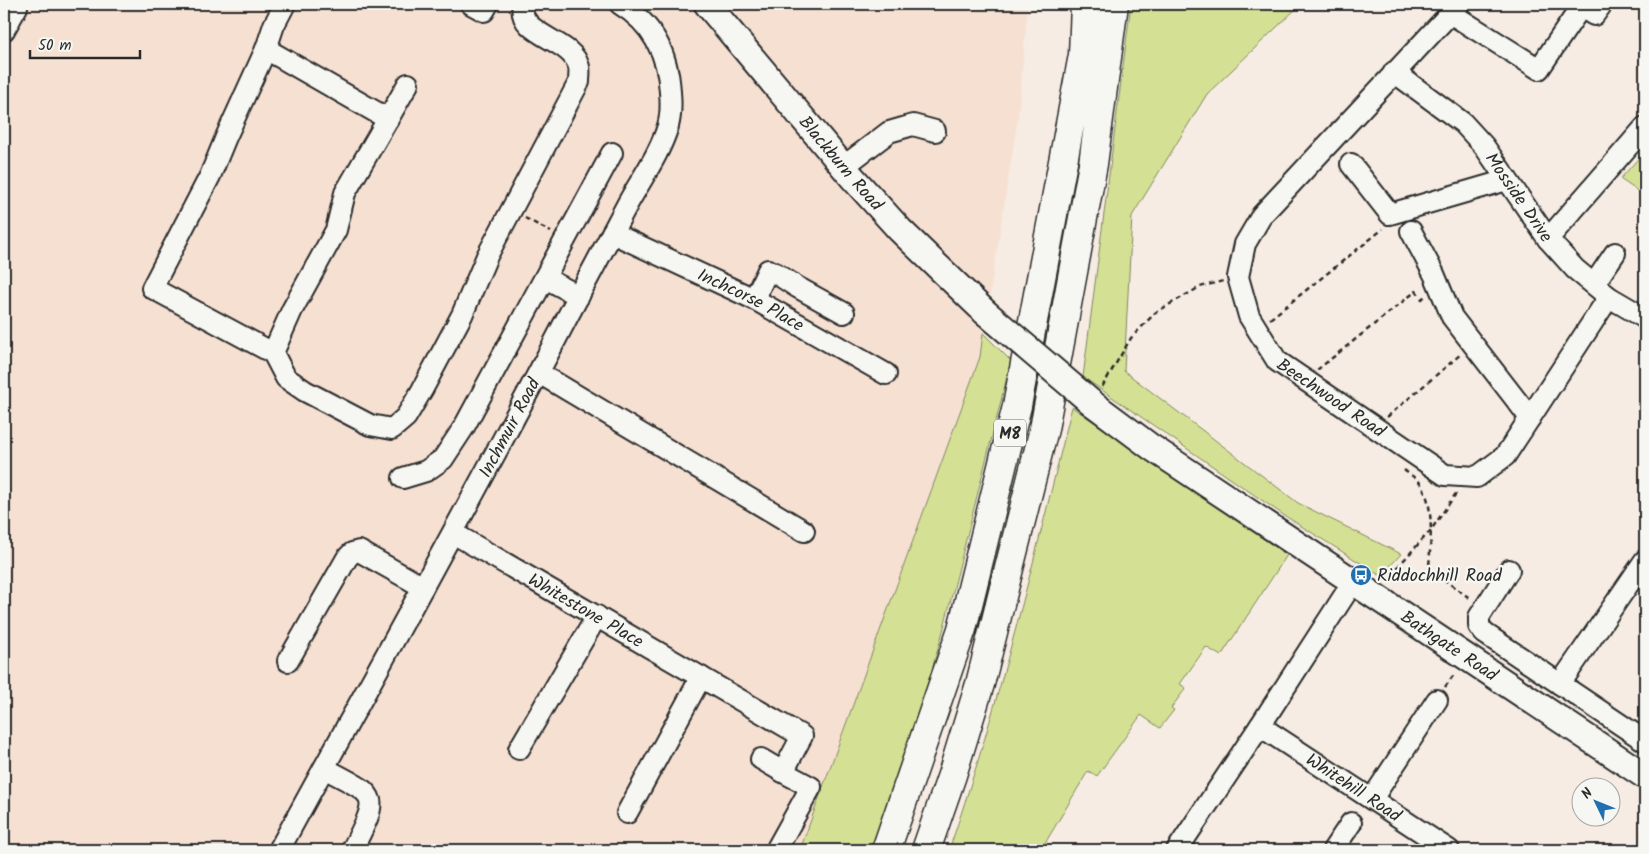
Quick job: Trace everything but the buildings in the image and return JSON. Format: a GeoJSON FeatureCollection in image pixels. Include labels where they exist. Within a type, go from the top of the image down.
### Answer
{"type":"FeatureCollection","features":[{"type":"Feature","properties":{"kind":"highway","name":"M8"},"geometry":{"type":"LineString","coordinates":[[886,850],[962,629],[1017,406],[1083,55],[1085,4]]}},
{"type":"Feature","properties":{"kind":"highway","name":"M8"},"geometry":{"type":"LineString","coordinates":[[926,850],[980,684],[1044,429],[1093,164],[1114,4]]}},
{"type":"Feature","properties":{"kind":"main road","name":"Blackburn Road"},"geometry":{"type":"LineString","coordinates":[[707,4],[843,167],[900,230],[985,312],[1092,403]]}},
{"type":"Feature","properties":{"kind":"main road","name":"Bathgate Road"},"geometry":{"type":"LineString","coordinates":[[1092,403],[1151,447],[1645,776]]}},
{"type":"Feature","properties":{"kind":"street"},"geometry":{"type":"LineString","coordinates":[[4,30],[17,7],[10,4]]}},
{"type":"Feature","properties":{"kind":"street"},"geometry":{"type":"LineString","coordinates":[[285,4],[274,25],[266,49],[210,176],[152,288],[273,353],[286,378],[305,391],[370,425],[392,429],[406,417],[422,390],[457,323],[487,256],[579,82],[579,66],[573,54],[559,43],[540,34],[527,22],[522,10],[523,4]]}},
{"type":"Feature","properties":{"kind":"street"},"geometry":{"type":"LineString","coordinates":[[471,4],[484,11],[488,4]]}},
{"type":"Feature","properties":{"kind":"street","name":"Inchmuir Road"},"geometry":{"type":"LineString","coordinates":[[279,850],[453,533],[612,233],[660,147],[668,124],[670,102],[669,74],[661,46],[634,12],[620,4]]}},
{"type":"Feature","properties":{"kind":"street"},"geometry":{"type":"LineString","coordinates":[[1455,9],[1539,69],[1581,7],[1594,15],[1602,4]]}},
{"type":"Feature","properties":{"kind":"street","name":"Beechwood Road"},"geometry":{"type":"LineString","coordinates":[[1455,9],[1262,215],[1245,244],[1238,277],[1249,316],[1277,361],[1445,475],[1477,477],[1504,456],[1609,297]]}},
{"type":"Feature","properties":{"kind":"street"},"geometry":{"type":"LineString","coordinates":[[266,49],[388,119]]}},
{"type":"Feature","properties":{"kind":"street","name":"Mosside Drive"},"geometry":{"type":"LineString","coordinates":[[1394,72],[1463,123],[1484,146],[1548,239],[1575,269],[1609,297],[1645,318]]}},
{"type":"Feature","properties":{"kind":"street"},"geometry":{"type":"LineString","coordinates":[[273,353],[292,310],[336,230],[345,193],[408,84]]}},
{"type":"Feature","properties":{"kind":"street"},"geometry":{"type":"LineString","coordinates":[[843,167],[889,132],[913,125],[935,130]]}},
{"type":"Feature","properties":{"kind":"street"},"geometry":{"type":"LineString","coordinates":[[1548,239],[1645,127]]}},
{"type":"Feature","properties":{"kind":"street"},"geometry":{"type":"LineString","coordinates":[[403,478],[426,471],[443,459],[464,427],[612,153]]}},
{"type":"Feature","properties":{"kind":"street"},"geometry":{"type":"LineString","coordinates":[[1351,164],[1390,214],[1507,180]]}},
{"type":"Feature","properties":{"kind":"street"},"geometry":{"type":"LineString","coordinates":[[1411,231],[1452,317],[1530,418]]}},
{"type":"Feature","properties":{"kind":"street","name":"Inchcorse Place"},"geometry":{"type":"LineString","coordinates":[[612,233],[754,299],[886,374]]}},
{"type":"Feature","properties":{"kind":"street"},"geometry":{"type":"LineString","coordinates":[[1594,284],[1615,254]]}},
{"type":"Feature","properties":{"kind":"street"},"geometry":{"type":"LineString","coordinates":[[754,299],[768,270],[844,313]]}},
{"type":"Feature","properties":{"kind":"street"},"geometry":{"type":"LineString","coordinates":[[545,278],[579,296]]}},
{"type":"Feature","properties":{"kind":"street"},"geometry":{"type":"LineString","coordinates":[[539,373],[804,532]]}},
{"type":"Feature","properties":{"kind":"street","name":"Whitestone Place"},"geometry":{"type":"LineString","coordinates":[[453,533],[802,736],[783,772]]}},
{"type":"Feature","properties":{"kind":"street"},"geometry":{"type":"LineString","coordinates":[[288,661],[347,558],[352,553],[359,551],[423,587]]}},
{"type":"Feature","properties":{"kind":"street"},"geometry":{"type":"LineString","coordinates":[[1560,684],[1640,581],[1645,560]]}},
{"type":"Feature","properties":{"kind":"street"},"geometry":{"type":"LineString","coordinates":[[1509,570],[1481,613],[1479,626],[1484,633],[1645,741]]}},
{"type":"Feature","properties":{"kind":"street"},"geometry":{"type":"LineString","coordinates":[[1178,850],[1260,726],[1363,589]]}},
{"type":"Feature","properties":{"kind":"street"},"geometry":{"type":"LineString","coordinates":[[519,749],[597,616]]}},
{"type":"Feature","properties":{"kind":"street"},"geometry":{"type":"LineString","coordinates":[[627,814],[701,677]]}},
{"type":"Feature","properties":{"kind":"street"},"geometry":{"type":"LineString","coordinates":[[1372,799],[1437,700]]}},
{"type":"Feature","properties":{"kind":"street","name":"Whitehill Road"},"geometry":{"type":"LineString","coordinates":[[1260,726],[1449,850]]}},
{"type":"Feature","properties":{"kind":"street"},"geometry":{"type":"LineString","coordinates":[[761,760],[811,787],[776,850]]}},
{"type":"Feature","properties":{"kind":"street"},"geometry":{"type":"LineString","coordinates":[[324,768],[367,792],[371,798],[371,809],[352,850]]}},
{"type":"Feature","properties":{"kind":"street"},"geometry":{"type":"LineString","coordinates":[[1333,850],[1352,823]]}},
{"type":"Feature","properties":{"kind":"path"},"geometry":{"type":"LineString","coordinates":[[1257,329],[1388,224]]}},
{"type":"Feature","properties":{"kind":"path"},"geometry":{"type":"LineString","coordinates":[[1092,403],[1131,338],[1156,312],[1200,287],[1238,277]]}},
{"type":"Feature","properties":{"kind":"path"},"geometry":{"type":"LineString","coordinates":[[1305,380],[1416,291],[1422,299],[1439,287]]}},
{"type":"Feature","properties":{"kind":"path"},"geometry":{"type":"LineString","coordinates":[[1374,427],[1472,345]]}},
{"type":"Feature","properties":{"kind":"path"},"geometry":{"type":"LineString","coordinates":[[1411,452],[1401,467],[1421,484],[1428,499],[1431,530],[1429,569],[1481,613]]}},
{"type":"Feature","properties":{"kind":"path"},"geometry":{"type":"LineString","coordinates":[[1363,589],[1431,530],[1447,508],[1464,476]]}},
{"type":"Feature","properties":{"kind":"path"},"geometry":{"type":"LineString","coordinates":[[1437,700],[1465,657]]}},
{"type":"Feature","properties":{"kind":"shaded area"},"geometry":{"type":"Polygon","coordinates":[[[4,4],[1028,4],[1018,117],[980,357],[800,850],[4,850],[4,4]]]}},
{"type":"Feature","properties":{"kind":"green space"},"geometry":{"type":"Polygon","coordinates":[[[1131,4],[1301,4],[1207,94],[1132,216],[1124,371],[1298,503],[1401,554],[1381,576],[1282,514],[1083,377],[1131,4]]]}},
{"type":"Feature","properties":{"kind":"green space"},"geometry":{"type":"Polygon","coordinates":[[[1645,151],[1645,172],[1639,182],[1645,187],[1645,196],[1620,179],[1645,151]]]}},
{"type":"Feature","properties":{"kind":"green space"},"geometry":{"type":"Polygon","coordinates":[[[983,333],[1011,361],[943,631],[893,806],[876,850],[800,850],[980,357],[983,333]]]}},
{"type":"Feature","properties":{"kind":"green space"},"geometry":{"type":"Polygon","coordinates":[[[1072,407],[1287,555],[1221,656],[1206,647],[1180,684],[1186,688],[1171,708],[1174,710],[1160,728],[1141,715],[1097,776],[1088,771],[1041,850],[949,850],[1000,685],[1072,407]]]}},
{"type":"Feature","properties":{"kind":"place","name":"Riddochhill Road"},"geometry":{"type":"Point","coordinates":[1361,575]}}]}
